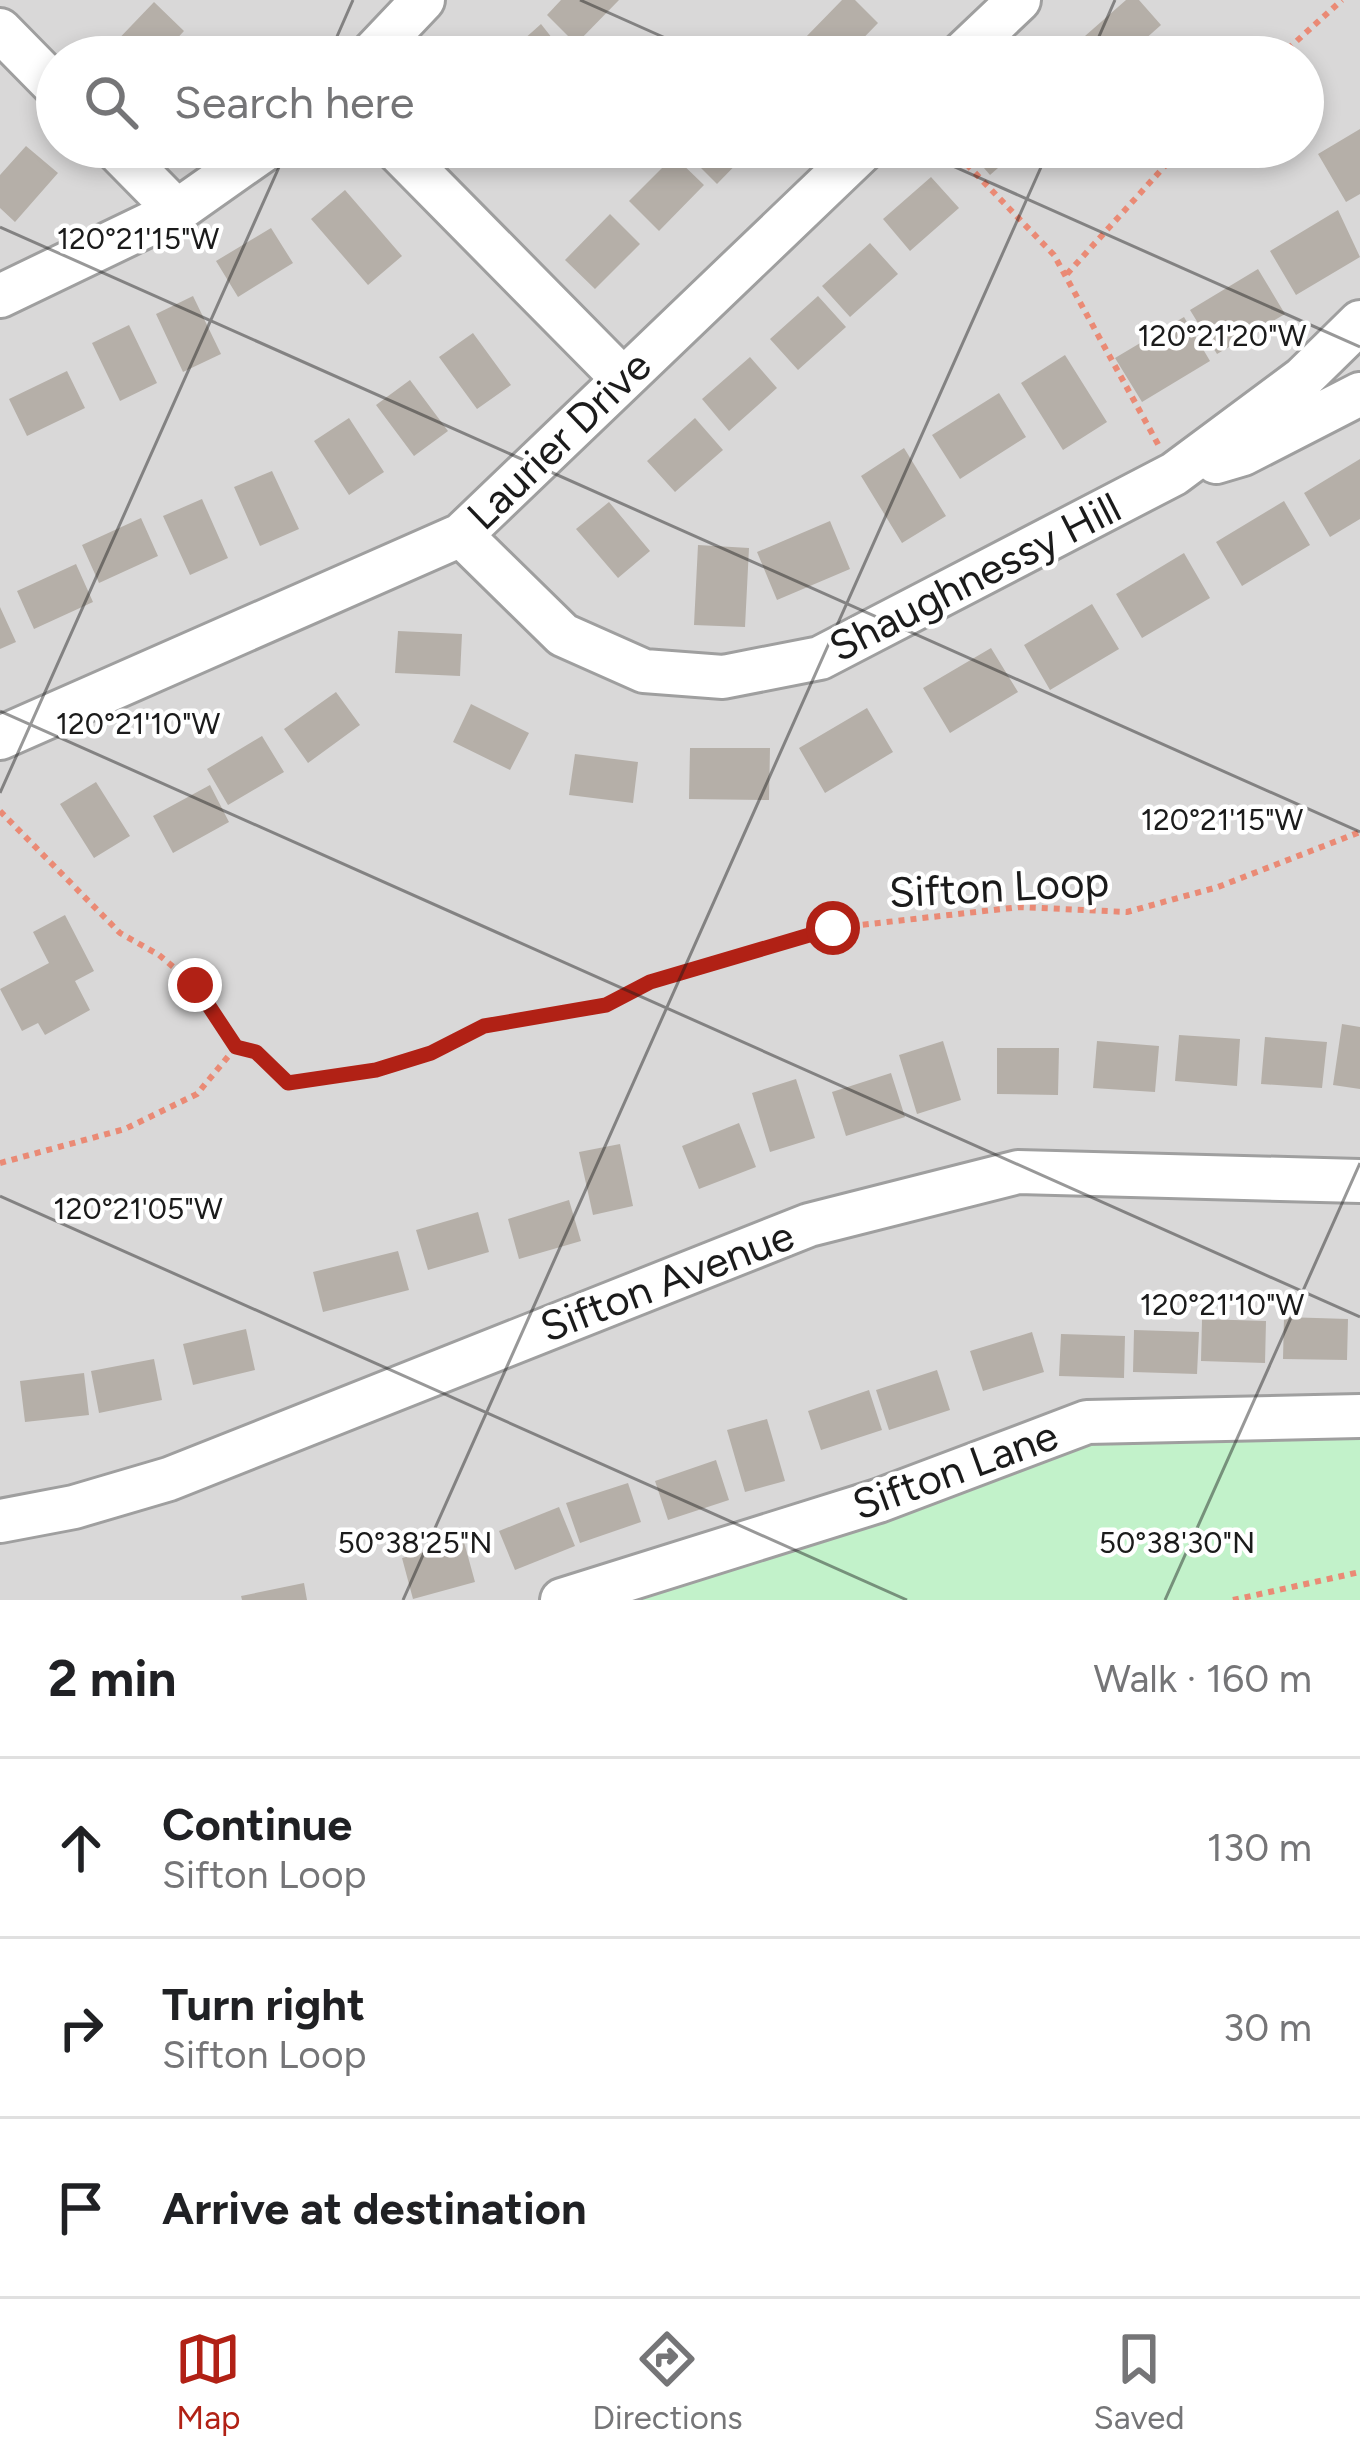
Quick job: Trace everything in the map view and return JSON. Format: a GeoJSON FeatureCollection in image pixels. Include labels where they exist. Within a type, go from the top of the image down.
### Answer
{"type":"FeatureCollection","features":[{"type":"Feature","properties":{"kind":"street"},"geometry":{"type":"LineString","coordinates":[[389,36],[423,0]]}},
{"type":"Feature","properties":{"kind":"street"},"geometry":{"type":"LineString","coordinates":[[981,36],[1018,0]]}},
{"type":"Feature","properties":{"kind":"street"},"geometry":{"type":"LineString","coordinates":[[0,30],[36,67]]}},
{"type":"Feature","properties":{"kind":"street"},"geometry":{"type":"LineString","coordinates":[[135,168],[177,211]]}},
{"type":"Feature","properties":{"kind":"street"},"geometry":{"type":"LineString","coordinates":[[0,296],[177,211],[238,168]]}},
{"type":"Feature","properties":{"kind":"street"},"geometry":{"type":"LineString","coordinates":[[415,168],[623,379]]}},
{"type":"Feature","properties":{"kind":"street","name":"Laurier Drive"},"geometry":{"type":"LineString","coordinates":[[0,738],[461,535],[844,168]]}},
{"type":"Feature","properties":{"kind":"street","name":"Shaughnessy Hill"},"geometry":{"type":"LineString","coordinates":[[461,535],[563,635],[644,670],[723,677],[820,658],[1174,474],[1303,378],[1360,322]]}},
{"type":"Feature","properties":{"kind":"street","name":"Shaughnessy Hill"},"geometry":{"type":"LineString","coordinates":[[1174,474],[1243,454],[1360,394]]}},
{"type":"Feature","properties":{"kind":"street","name":"Sifton Avenue"},"geometry":{"type":"LineString","coordinates":[[0,1521],[169,1479],[809,1226],[1018,1172],[1360,1180]]}},
{"type":"Feature","properties":{"kind":"street","name":"Sifton Lane"},"geometry":{"type":"LineString","coordinates":[[562,1600],[878,1501],[1087,1422],[1360,1416]]}},
{"type":"Feature","properties":{"kind":"path"},"geometry":{"type":"LineString","coordinates":[[1303,36],[1342,0]]}},
{"type":"Feature","properties":{"kind":"path"},"geometry":{"type":"LineString","coordinates":[[969,168],[1067,274],[1174,474]]}},
{"type":"Feature","properties":{"kind":"path"},"geometry":{"type":"LineString","coordinates":[[1067,274],[1163,168]]}},
{"type":"Feature","properties":{"kind":"path","name":"Sifton Loop"},"geometry":{"type":"LineString","coordinates":[[0,812],[120,933],[159,955],[195,985],[236,1047],[256,1052],[288,1083],[376,1070],[431,1053],[484,1026],[606,1005],[650,982],[833,928],[1020,908],[1127,912],[1218,887],[1360,832]]}},
{"type":"Feature","properties":{"kind":"path"},"geometry":{"type":"LineString","coordinates":[[0,1163],[125,1130],[197,1094],[236,1047]]}},
{"type":"Feature","properties":{"kind":"path"},"geometry":{"type":"LineString","coordinates":[[1233,1600],[1360,1572]]}},
{"type":"Feature","properties":{"kind":"shaded area"},"geometry":{"type":"Polygon","coordinates":[[[0,0],[1360,0],[1360,1431],[582,1600],[0,1600],[0,0]]]}},
{"type":"Feature","properties":{"kind":"green space"},"geometry":{"type":"Polygon","coordinates":[[[1360,1431],[1360,1600],[582,1600],[1102,1436],[1360,1431]]]}},
{"type":"Feature","properties":{"kind":"building"},"geometry":{"type":"Polygon","coordinates":[[[561,0],[619,0],[584,36],[568,36],[547,15],[561,0]]]}},
{"type":"Feature","properties":{"kind":"building"},"geometry":{"type":"Polygon","coordinates":[[[842,0],[855,0],[878,23],[865,36],[807,36],[842,0]]]}},
{"type":"Feature","properties":{"kind":"building"},"geometry":{"type":"Polygon","coordinates":[[[1126,0],[1139,0],[1161,25],[1149,36],[1085,36],[1126,0]]]}},
{"type":"Feature","properties":{"kind":"building"},"geometry":{"type":"Polygon","coordinates":[[[154,2],[184,31],[179,36],[121,36],[154,2]]]}},
{"type":"Feature","properties":{"kind":"building"},"geometry":{"type":"Polygon","coordinates":[[[541,24],[550,36],[528,36],[541,24]]]}},
{"type":"Feature","properties":{"kind":"building"},"geometry":{"type":"Polygon","coordinates":[[[1360,129],[1360,194],[1346,202],[1324,164],[1324,150],[1360,129]]]}},
{"type":"Feature","properties":{"kind":"building"},"geometry":{"type":"Polygon","coordinates":[[[26,146],[36,154],[36,168],[58,173],[15,222],[0,208],[0,175],[26,146]]]}},
{"type":"Feature","properties":{"kind":"building"},"geometry":{"type":"Polygon","coordinates":[[[662,168],[686,168],[704,185],[659,231],[629,201],[662,168]]]}},
{"type":"Feature","properties":{"kind":"building"},"geometry":{"type":"Polygon","coordinates":[[[701,168],[733,168],[717,184],[701,168]]]}},
{"type":"Feature","properties":{"kind":"building"},"geometry":{"type":"Polygon","coordinates":[[[931,177],[959,208],[910,251],[883,219],[931,177]]]}},
{"type":"Feature","properties":{"kind":"building"},"geometry":{"type":"Polygon","coordinates":[[[345,190],[402,256],[368,285],[311,219],[345,190]]]}},
{"type":"Feature","properties":{"kind":"building"},"geometry":{"type":"Polygon","coordinates":[[[1338,210],[1360,257],[1296,295],[1270,251],[1338,210]]]}},
{"type":"Feature","properties":{"kind":"building"},"geometry":{"type":"Polygon","coordinates":[[[610,214],[640,244],[595,289],[565,260],[610,214]]]}},
{"type":"Feature","properties":{"kind":"building"},"geometry":{"type":"Polygon","coordinates":[[[271,228],[293,263],[238,297],[216,261],[271,228]]]}},
{"type":"Feature","properties":{"kind":"building"},"geometry":{"type":"Polygon","coordinates":[[[870,243],[898,274],[850,317],[822,286],[870,243]]]}},
{"type":"Feature","properties":{"kind":"building"},"geometry":{"type":"Polygon","coordinates":[[[1258,269],[1285,314],[1217,354],[1190,310],[1258,269]]]}},
{"type":"Feature","properties":{"kind":"building"},"geometry":{"type":"Polygon","coordinates":[[[193,296],[221,354],[183,372],[156,314],[193,296]]]}},
{"type":"Feature","properties":{"kind":"building"},"geometry":{"type":"Polygon","coordinates":[[[818,296],[846,327],[798,370],[770,339],[818,296]]]}},
{"type":"Feature","properties":{"kind":"building"},"geometry":{"type":"Polygon","coordinates":[[[1184,317],[1210,361],[1142,402],[1115,358],[1184,317]]]}},
{"type":"Feature","properties":{"kind":"building"},"geometry":{"type":"Polygon","coordinates":[[[129,325],[157,383],[120,401],[92,343],[129,325]]]}},
{"type":"Feature","properties":{"kind":"building"},"geometry":{"type":"Polygon","coordinates":[[[473,333],[511,385],[477,409],[439,357],[473,333]]]}},
{"type":"Feature","properties":{"kind":"building"},"geometry":{"type":"Polygon","coordinates":[[[1065,355],[1107,422],[1063,450],[1021,383],[1065,355]]]}},
{"type":"Feature","properties":{"kind":"building"},"geometry":{"type":"Polygon","coordinates":[[[750,357],[777,388],[729,431],[702,399],[750,357]]]}},
{"type":"Feature","properties":{"kind":"building"},"geometry":{"type":"Polygon","coordinates":[[[67,371],[85,408],[27,436],[9,399],[67,371]]]}},
{"type":"Feature","properties":{"kind":"building"},"geometry":{"type":"Polygon","coordinates":[[[410,380],[448,431],[414,456],[376,405],[410,380]]]}},
{"type":"Feature","properties":{"kind":"building"},"geometry":{"type":"Polygon","coordinates":[[[999,393],[1026,437],[960,479],[932,435],[999,393]]]}},
{"type":"Feature","properties":{"kind":"building"},"geometry":{"type":"Polygon","coordinates":[[[349,418],[384,472],[349,495],[314,441],[349,418]]]}},
{"type":"Feature","properties":{"kind":"building"},"geometry":{"type":"Polygon","coordinates":[[[695,418],[723,450],[675,492],[647,461],[695,418]]]}},
{"type":"Feature","properties":{"kind":"building"},"geometry":{"type":"Polygon","coordinates":[[[904,448],[946,516],[902,543],[861,476],[904,448]]]}},
{"type":"Feature","properties":{"kind":"building"},"geometry":{"type":"Polygon","coordinates":[[[1360,459],[1360,519],[1330,537],[1304,493],[1360,459]]]}},
{"type":"Feature","properties":{"kind":"building"},"geometry":{"type":"Polygon","coordinates":[[[272,471],[299,529],[260,546],[234,487],[272,471]]]}},
{"type":"Feature","properties":{"kind":"building"},"geometry":{"type":"Polygon","coordinates":[[[202,499],[228,558],[190,575],[163,516],[202,499]]]}},
{"type":"Feature","properties":{"kind":"building"},"geometry":{"type":"Polygon","coordinates":[[[1284,501],[1310,545],[1242,586],[1216,542],[1284,501]]]}},
{"type":"Feature","properties":{"kind":"building"},"geometry":{"type":"Polygon","coordinates":[[[609,502],[650,551],[618,578],[576,529],[609,502]]]}},
{"type":"Feature","properties":{"kind":"building"},"geometry":{"type":"Polygon","coordinates":[[[141,518],[158,556],[99,583],[82,545],[141,518]]]}},
{"type":"Feature","properties":{"kind":"building"},"geometry":{"type":"Polygon","coordinates":[[[830,521],[850,569],[777,600],[757,552],[830,521]]]}},
{"type":"Feature","properties":{"kind":"building"},"geometry":{"type":"Polygon","coordinates":[[[698,545],[749,548],[745,627],[694,625],[698,545]]]}},
{"type":"Feature","properties":{"kind":"building"},"geometry":{"type":"Polygon","coordinates":[[[1184,553],[1210,598],[1142,638],[1116,594],[1184,553]]]}},
{"type":"Feature","properties":{"kind":"building"},"geometry":{"type":"Polygon","coordinates":[[[76,564],[93,602],[34,629],[17,591],[76,564]]]}},
{"type":"Feature","properties":{"kind":"building"},"geometry":{"type":"Polygon","coordinates":[[[1092,604],[1119,649],[1050,690],[1024,645],[1092,604]]]}},
{"type":"Feature","properties":{"kind":"building"},"geometry":{"type":"Polygon","coordinates":[[[0,607],[16,642],[0,649],[0,607]]]}},
{"type":"Feature","properties":{"kind":"building"},"geometry":{"type":"Polygon","coordinates":[[[398,631],[462,634],[460,676],[395,673],[398,631]]]}},
{"type":"Feature","properties":{"kind":"building"},"geometry":{"type":"Polygon","coordinates":[[[991,648],[1018,692],[950,733],[923,688],[991,648]]]}},
{"type":"Feature","properties":{"kind":"building"},"geometry":{"type":"Polygon","coordinates":[[[336,692],[360,725],[308,763],[284,729],[336,692]]]}},
{"type":"Feature","properties":{"kind":"building"},"geometry":{"type":"Polygon","coordinates":[[[471,704],[529,733],[510,770],[453,742],[471,704]]]}},
{"type":"Feature","properties":{"kind":"building"},"geometry":{"type":"Polygon","coordinates":[[[867,708],[893,752],[825,793],[799,748],[867,708]]]}},
{"type":"Feature","properties":{"kind":"building"},"geometry":{"type":"Polygon","coordinates":[[[262,736],[284,772],[228,805],[207,769],[262,736]]]}},
{"type":"Feature","properties":{"kind":"building"},"geometry":{"type":"Polygon","coordinates":[[[690,748],[770,748],[769,800],[689,799],[690,748]]]}},
{"type":"Feature","properties":{"kind":"building"},"geometry":{"type":"Polygon","coordinates":[[[575,754],[638,762],[633,803],[569,795],[575,754]]]}},
{"type":"Feature","properties":{"kind":"building"},"geometry":{"type":"Polygon","coordinates":[[[96,782],[130,836],[94,858],[60,804],[96,782]]]}},
{"type":"Feature","properties":{"kind":"building"},"geometry":{"type":"Polygon","coordinates":[[[210,785],[229,822],[173,853],[153,816],[210,785]]]}},
{"type":"Feature","properties":{"kind":"building"},"geometry":{"type":"Polygon","coordinates":[[[65,915],[94,971],[75,981],[90,1010],[45,1035],[38,1023],[22,1031],[0,989],[49,963],[33,932],[65,915]]]}},
{"type":"Feature","properties":{"kind":"building"},"geometry":{"type":"Polygon","coordinates":[[[1342,1024],[1360,1027],[1360,1089],[1333,1085],[1342,1024]]]}},
{"type":"Feature","properties":{"kind":"building"},"geometry":{"type":"Polygon","coordinates":[[[1179,1035],[1240,1039],[1237,1086],[1175,1081],[1179,1035]]]}},
{"type":"Feature","properties":{"kind":"building"},"geometry":{"type":"Polygon","coordinates":[[[1265,1037],[1327,1042],[1322,1088],[1261,1084],[1265,1037]]]}},
{"type":"Feature","properties":{"kind":"building"},"geometry":{"type":"Polygon","coordinates":[[[943,1041],[961,1100],[917,1114],[899,1055],[943,1041]]]}},
{"type":"Feature","properties":{"kind":"building"},"geometry":{"type":"Polygon","coordinates":[[[1097,1041],[1159,1046],[1155,1092],[1093,1088],[1097,1041]]]}},
{"type":"Feature","properties":{"kind":"building"},"geometry":{"type":"Polygon","coordinates":[[[997,1048],[1059,1048],[1058,1095],[997,1094],[997,1048]]]}},
{"type":"Feature","properties":{"kind":"building"},"geometry":{"type":"Polygon","coordinates":[[[891,1073],[905,1117],[846,1136],[832,1092],[891,1073]]]}},
{"type":"Feature","properties":{"kind":"building"},"geometry":{"type":"Polygon","coordinates":[[[796,1079],[815,1138],[770,1152],[752,1093],[796,1079]]]}},
{"type":"Feature","properties":{"kind":"building"},"geometry":{"type":"Polygon","coordinates":[[[739,1123],[756,1167],[699,1189],[682,1146],[739,1123]]]}},
{"type":"Feature","properties":{"kind":"building"},"geometry":{"type":"Polygon","coordinates":[[[620,1144],[633,1206],[593,1215],[579,1152],[620,1144]]]}},
{"type":"Feature","properties":{"kind":"building"},"geometry":{"type":"Polygon","coordinates":[[[569,1200],[581,1241],[519,1259],[508,1219],[569,1200]]]}},
{"type":"Feature","properties":{"kind":"building"},"geometry":{"type":"Polygon","coordinates":[[[478,1212],[489,1252],[428,1270],[416,1230],[478,1212]]]}},
{"type":"Feature","properties":{"kind":"building"},"geometry":{"type":"Polygon","coordinates":[[[398,1251],[409,1290],[323,1312],[313,1272],[398,1251]]]}},
{"type":"Feature","properties":{"kind":"building"},"geometry":{"type":"Polygon","coordinates":[[[1284,1317],[1348,1319],[1347,1360],[1283,1359],[1284,1317]]]}},
{"type":"Feature","properties":{"kind":"building"},"geometry":{"type":"Polygon","coordinates":[[[1202,1319],[1266,1321],[1265,1363],[1201,1361],[1202,1319]]]}},
{"type":"Feature","properties":{"kind":"building"},"geometry":{"type":"Polygon","coordinates":[[[246,1329],[255,1370],[193,1385],[183,1344],[246,1329]]]}},
{"type":"Feature","properties":{"kind":"building"},"geometry":{"type":"Polygon","coordinates":[[[1134,1330],[1199,1332],[1197,1374],[1133,1372],[1134,1330]]]}},
{"type":"Feature","properties":{"kind":"building"},"geometry":{"type":"Polygon","coordinates":[[[1032,1332],[1044,1372],[983,1391],[970,1351],[1032,1332]]]}},
{"type":"Feature","properties":{"kind":"building"},"geometry":{"type":"Polygon","coordinates":[[[1061,1334],[1125,1336],[1124,1378],[1059,1376],[1061,1334]]]}},
{"type":"Feature","properties":{"kind":"building"},"geometry":{"type":"Polygon","coordinates":[[[154,1359],[162,1400],[99,1413],[91,1371],[154,1359]]]}},
{"type":"Feature","properties":{"kind":"building"},"geometry":{"type":"Polygon","coordinates":[[[937,1370],[950,1410],[889,1430],[876,1390],[937,1370]]]}},
{"type":"Feature","properties":{"kind":"building"},"geometry":{"type":"Polygon","coordinates":[[[84,1373],[89,1415],[25,1422],[20,1381],[84,1373]]]}},
{"type":"Feature","properties":{"kind":"building"},"geometry":{"type":"Polygon","coordinates":[[[869,1390],[882,1430],[821,1450],[808,1411],[869,1390]]]}},
{"type":"Feature","properties":{"kind":"building"},"geometry":{"type":"Polygon","coordinates":[[[767,1419],[785,1481],[745,1492],[727,1430],[767,1419]]]}},
{"type":"Feature","properties":{"kind":"building"},"geometry":{"type":"Polygon","coordinates":[[[716,1460],[729,1500],[668,1520],[655,1481],[716,1460]]]}},
{"type":"Feature","properties":{"kind":"building"},"geometry":{"type":"Polygon","coordinates":[[[628,1483],[641,1522],[580,1543],[566,1503],[628,1483]]]}},
{"type":"Feature","properties":{"kind":"building"},"geometry":{"type":"Polygon","coordinates":[[[559,1507],[575,1546],[515,1570],[499,1531],[559,1507]]]}},
{"type":"Feature","properties":{"kind":"building"},"geometry":{"type":"Polygon","coordinates":[[[464,1542],[475,1582],[413,1599],[402,1558],[464,1542]]]}},
{"type":"Feature","properties":{"kind":"building"},"geometry":{"type":"Polygon","coordinates":[[[304,1583],[307,1600],[242,1600],[241,1596],[304,1583]]]}},
{"type":"Feature","properties":{"kind":"route"},"geometry":{"type":"LineString","coordinates":[[195,985],[236,1047],[256,1052],[288,1083],[376,1070],[431,1053],[484,1026],[606,1005],[650,982],[833,928]]}}]}
